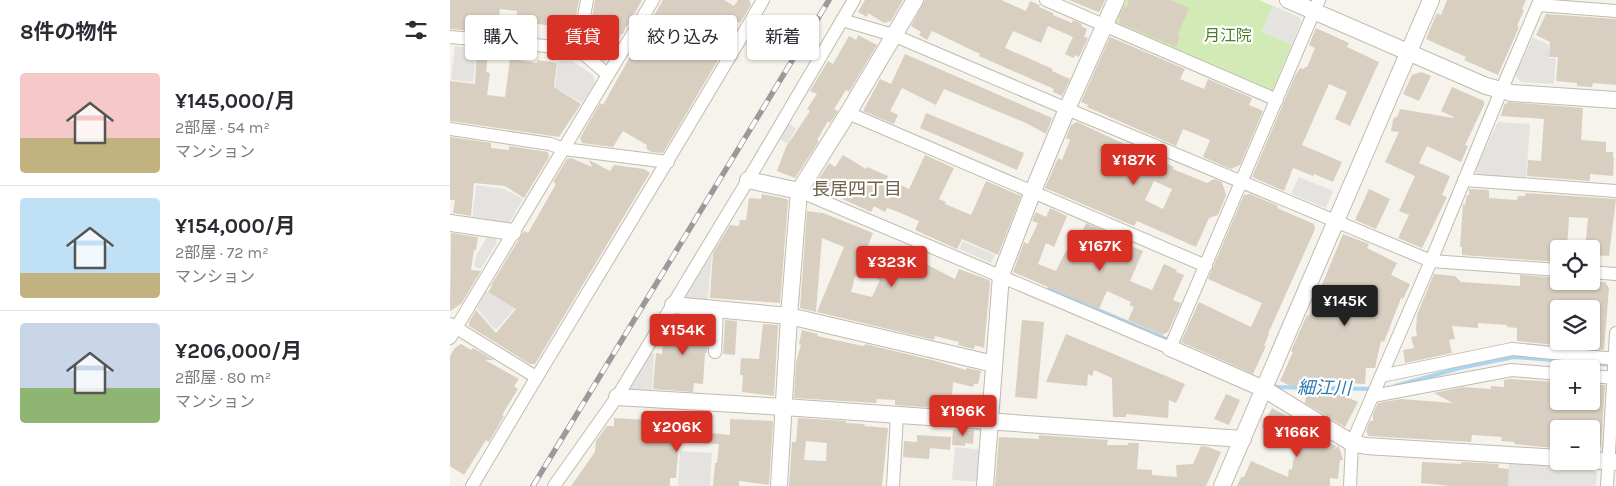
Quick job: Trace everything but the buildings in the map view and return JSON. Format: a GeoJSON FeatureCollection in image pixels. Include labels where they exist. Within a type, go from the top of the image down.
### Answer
{"type":"FeatureCollection","features":[{"type":"Feature","properties":{"kind":"street"},"geometry":{"type":"LineString","coordinates":[[584,15],[587,0]]}},
{"type":"Feature","properties":{"kind":"street"},"geometry":{"type":"LineString","coordinates":[[536,377],[452,330],[653,0]]}},
{"type":"Feature","properties":{"kind":"street"},"geometry":{"type":"LineString","coordinates":[[472,486],[536,377],[668,162],[763,0]]}},
{"type":"Feature","properties":{"kind":"street"},"geometry":{"type":"LineString","coordinates":[[554,486],[617,397],[854,0]]}},
{"type":"Feature","properties":{"kind":"street"},"geometry":{"type":"LineString","coordinates":[[779,486],[789,316],[799,191],[848,113],[914,0]]}},
{"type":"Feature","properties":{"kind":"street"},"geometry":{"type":"LineString","coordinates":[[1046,0],[1276,100]]}},
{"type":"Feature","properties":{"kind":"street"},"geometry":{"type":"LineString","coordinates":[[985,486],[1001,275],[1033,191],[1116,0]]}},
{"type":"Feature","properties":{"kind":"street"},"geometry":{"type":"LineString","coordinates":[[1288,0],[1317,6],[1409,52],[1501,91],[1616,100]]}},
{"type":"Feature","properties":{"kind":"street"},"geometry":{"type":"LineString","coordinates":[[1222,486],[1432,0]]}},
{"type":"Feature","properties":{"kind":"street"},"geometry":{"type":"LineString","coordinates":[[1350,486],[1352,443],[1431,262],[1539,3],[1616,11]]}},
{"type":"Feature","properties":{"kind":"street"},"geometry":{"type":"LineString","coordinates":[[1170,348],[1317,6]]}},
{"type":"Feature","properties":{"kind":"street"},"geometry":{"type":"LineString","coordinates":[[842,20],[893,34],[1067,110],[1431,262],[1550,269]]}},
{"type":"Feature","properties":{"kind":"street"},"geometry":{"type":"LineString","coordinates":[[450,37],[547,46]]}},
{"type":"Feature","properties":{"kind":"street"},"geometry":{"type":"LineString","coordinates":[[591,60],[608,75]]}},
{"type":"Feature","properties":{"kind":"street"},"geometry":{"type":"LineString","coordinates":[[848,113],[1206,266]]}},
{"type":"Feature","properties":{"kind":"street"},"geometry":{"type":"LineString","coordinates":[[450,129],[550,144],[564,149],[668,162]]}},
{"type":"Feature","properties":{"kind":"street"},"geometry":{"type":"LineString","coordinates":[[748,180],[799,191],[1170,348],[1264,389],[1352,443],[1366,446],[1550,457]]}},
{"type":"Feature","properties":{"kind":"street"},"geometry":{"type":"LineString","coordinates":[[1464,180],[1616,191]]}},
{"type":"Feature","properties":{"kind":"street"},"geometry":{"type":"LineString","coordinates":[[450,223],[513,232]]}},
{"type":"Feature","properties":{"kind":"street"},"geometry":{"type":"LineString","coordinates":[[1600,273],[1616,274]]}},
{"type":"Feature","properties":{"kind":"street"},"geometry":{"type":"LineString","coordinates":[[673,305],[789,316],[994,364]]}},
{"type":"Feature","properties":{"kind":"street"},"geometry":{"type":"LineString","coordinates":[[714,352],[717,309]]}},
{"type":"Feature","properties":{"kind":"street"},"geometry":{"type":"LineString","coordinates":[[1607,486],[1612,462],[1616,333]]}},
{"type":"Feature","properties":{"kind":"street"},"geometry":{"type":"LineString","coordinates":[[1381,376],[1512,349],[1615,359]]}},
{"type":"Feature","properties":{"kind":"street"},"geometry":{"type":"LineString","coordinates":[[1372,396],[1512,370],[1550,373]]}},
{"type":"Feature","properties":{"kind":"street"},"geometry":{"type":"LineString","coordinates":[[1600,377],[1615,378]]}},
{"type":"Feature","properties":{"kind":"street"},"geometry":{"type":"LineString","coordinates":[[617,397],[784,406],[1243,439]]}},
{"type":"Feature","properties":{"kind":"street"},"geometry":{"type":"LineString","coordinates":[[893,486],[897,415]]}},
{"type":"Feature","properties":{"kind":"green space","name":"月江院"},"geometry":{"type":"Polygon","coordinates":[[[1125,0],[1259,0],[1273,6],[1262,32],[1292,44],[1272,92],[1114,24],[1125,0]]]}},
{"type":"Feature","properties":{"kind":"shaded area"},"geometry":{"type":"Polygon","coordinates":[[[1273,6],[1299,17],[1301,22],[1292,44],[1262,32],[1273,6]]]}},
{"type":"Feature","properties":{"kind":"shaded area"},"geometry":{"type":"Polygon","coordinates":[[[1533,37],[1549,45],[1549,58],[1556,58],[1554,84],[1521,82],[1515,75],[1533,37]]]}},
{"type":"Feature","properties":{"kind":"shaded area"},"geometry":{"type":"Polygon","coordinates":[[[455,46],[465,47],[465,60],[476,60],[473,82],[451,80],[455,46]]]}},
{"type":"Feature","properties":{"kind":"shaded area"},"geometry":{"type":"Polygon","coordinates":[[[558,61],[572,61],[593,75],[595,83],[582,103],[555,87],[558,61]]]}},
{"type":"Feature","properties":{"kind":"shaded area"},"geometry":{"type":"Polygon","coordinates":[[[1498,122],[1530,124],[1526,179],[1480,176],[1475,171],[1498,122]]]}},
{"type":"Feature","properties":{"kind":"shaded area"},"geometry":{"type":"Polygon","coordinates":[[[788,123],[796,128],[788,144],[778,138],[788,123]]]}},
{"type":"Feature","properties":{"kind":"shaded area"},"geometry":{"type":"Polygon","coordinates":[[[1299,177],[1333,191],[1326,208],[1291,194],[1299,177]]]}},
{"type":"Feature","properties":{"kind":"shaded area"},"geometry":{"type":"Polygon","coordinates":[[[476,185],[504,189],[523,199],[507,227],[472,221],[476,185]]]}},
{"type":"Feature","properties":{"kind":"shaded area"},"geometry":{"type":"Polygon","coordinates":[[[488,235],[494,236],[497,242],[481,269],[474,266],[476,256],[488,235]]]}},
{"type":"Feature","properties":{"kind":"shaded area"},"geometry":{"type":"Polygon","coordinates":[[[963,241],[995,255],[991,263],[959,249],[963,241]]]}},
{"type":"Feature","properties":{"kind":"shaded area"},"geometry":{"type":"Polygon","coordinates":[[[712,254],[708,299],[684,299],[712,254]]]}},
{"type":"Feature","properties":{"kind":"shaded area"},"geometry":{"type":"Polygon","coordinates":[[[486,291],[515,308],[497,329],[494,329],[477,308],[486,291]]]}},
{"type":"Feature","properties":{"kind":"shaded area"},"geometry":{"type":"Polygon","coordinates":[[[651,353],[654,353],[652,392],[630,390],[630,384],[651,353]]]}},
{"type":"Feature","properties":{"kind":"shaded area"},"geometry":{"type":"Polygon","coordinates":[[[955,447],[983,450],[981,482],[952,480],[955,447]]]}},
{"type":"Feature","properties":{"kind":"shaded area"},"geometry":{"type":"Polygon","coordinates":[[[680,451],[712,453],[710,486],[678,486],[680,451]]]}},
{"type":"Feature","properties":{"kind":"shaded area"},"geometry":{"type":"Polygon","coordinates":[[[1509,461],[1550,464],[1550,470],[1594,470],[1597,474],[1596,486],[1508,486],[1509,461]]]}},
{"type":"Feature","properties":{"kind":"waterway","name":"細江川"},"geometry":{"type":"LineString","coordinates":[[1049,289],[1171,341]]}},
{"type":"Feature","properties":{"kind":"waterway","name":"細江川"},"geometry":{"type":"LineString","coordinates":[[1395,386],[1460,368],[1514,357],[1612,365]]}},
{"type":"Feature","properties":{"kind":"waterway","name":"細江川"},"geometry":{"type":"LineString","coordinates":[[1271,384],[1277,387],[1311,388]]}},
{"type":"Feature","properties":{"kind":"waterway","name":"細江川"},"geometry":{"type":"LineString","coordinates":[[1323,388],[1374,389]]}},
{"type":"Feature","properties":{"kind":"railway"},"geometry":{"type":"LineString","coordinates":[[533,486],[829,0]]}},
{"type":"Feature","properties":{"kind":"district","name":"長居四丁目"},"geometry":{"type":"Point","coordinates":[857,189]}}]}
